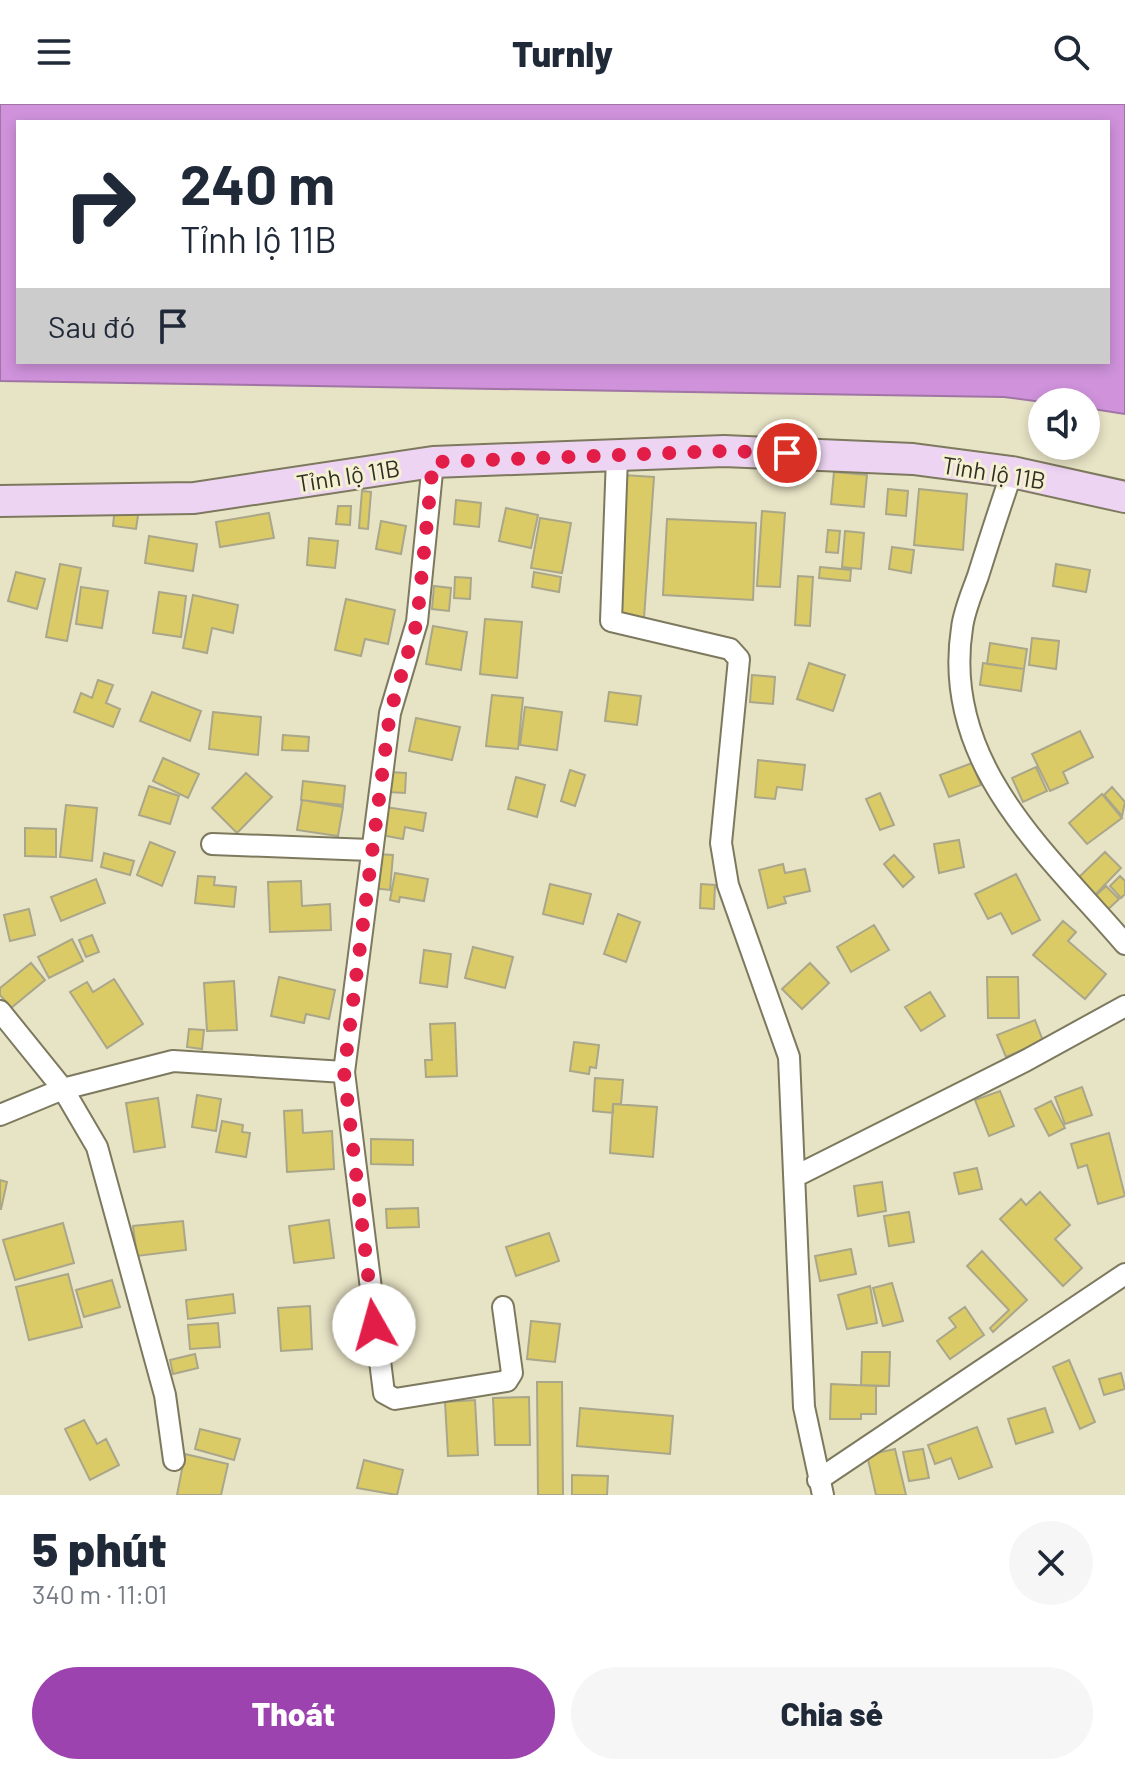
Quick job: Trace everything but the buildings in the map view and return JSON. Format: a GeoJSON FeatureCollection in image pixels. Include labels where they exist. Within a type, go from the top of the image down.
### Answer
{"type":"FeatureCollection","features":[{"type":"Feature","properties":{"kind":"main road","name":"Tỉnh lộ 11B"},"geometry":{"type":"LineString","coordinates":[[0,501],[194,498],[433,462],[724,451],[913,459],[1012,472],[1125,497]]}},
{"type":"Feature","properties":{"kind":"street"},"geometry":{"type":"LineString","coordinates":[[617,457],[611,621],[730,649],[739,659],[721,843],[728,885],[789,1057],[804,1407],[821,1488],[1125,1274]]}},
{"type":"Feature","properties":{"kind":"street"},"geometry":{"type":"LineString","coordinates":[[433,462],[417,622],[390,713],[370,850],[344,1072],[384,1393],[395,1399],[507,1381],[512,1373],[503,1307]]}},
{"type":"Feature","properties":{"kind":"street"},"geometry":{"type":"LineString","coordinates":[[1012,472],[962,625],[957,677],[966,724],[985,771],[1010,812],[1125,944]]}},
{"type":"Feature","properties":{"kind":"street"},"geometry":{"type":"LineString","coordinates":[[212,844],[370,850]]}},
{"type":"Feature","properties":{"kind":"street"},"geometry":{"type":"LineString","coordinates":[[796,1176],[1025,1061],[1125,1006]]}},
{"type":"Feature","properties":{"kind":"street"},"geometry":{"type":"LineString","coordinates":[[0,1011],[63,1089],[97,1147],[165,1395],[174,1460]]}},
{"type":"Feature","properties":{"kind":"street"},"geometry":{"type":"LineString","coordinates":[[0,1115],[63,1089],[173,1061],[344,1072]]}},
{"type":"Feature","properties":{"kind":"shaded area"},"geometry":{"type":"Polygon","coordinates":[[[0,104],[1125,104],[1125,414],[1100,410],[1100,388],[1028,388],[1028,400],[1004,397],[0,381],[0,104]]]}},
{"type":"Feature","properties":{"kind":"route"},"geometry":{"type":"LineString","coordinates":[[374,1325],[344,1072],[370,850],[390,713],[417,622],[433,462],[724,451],[787,453]]}}]}
